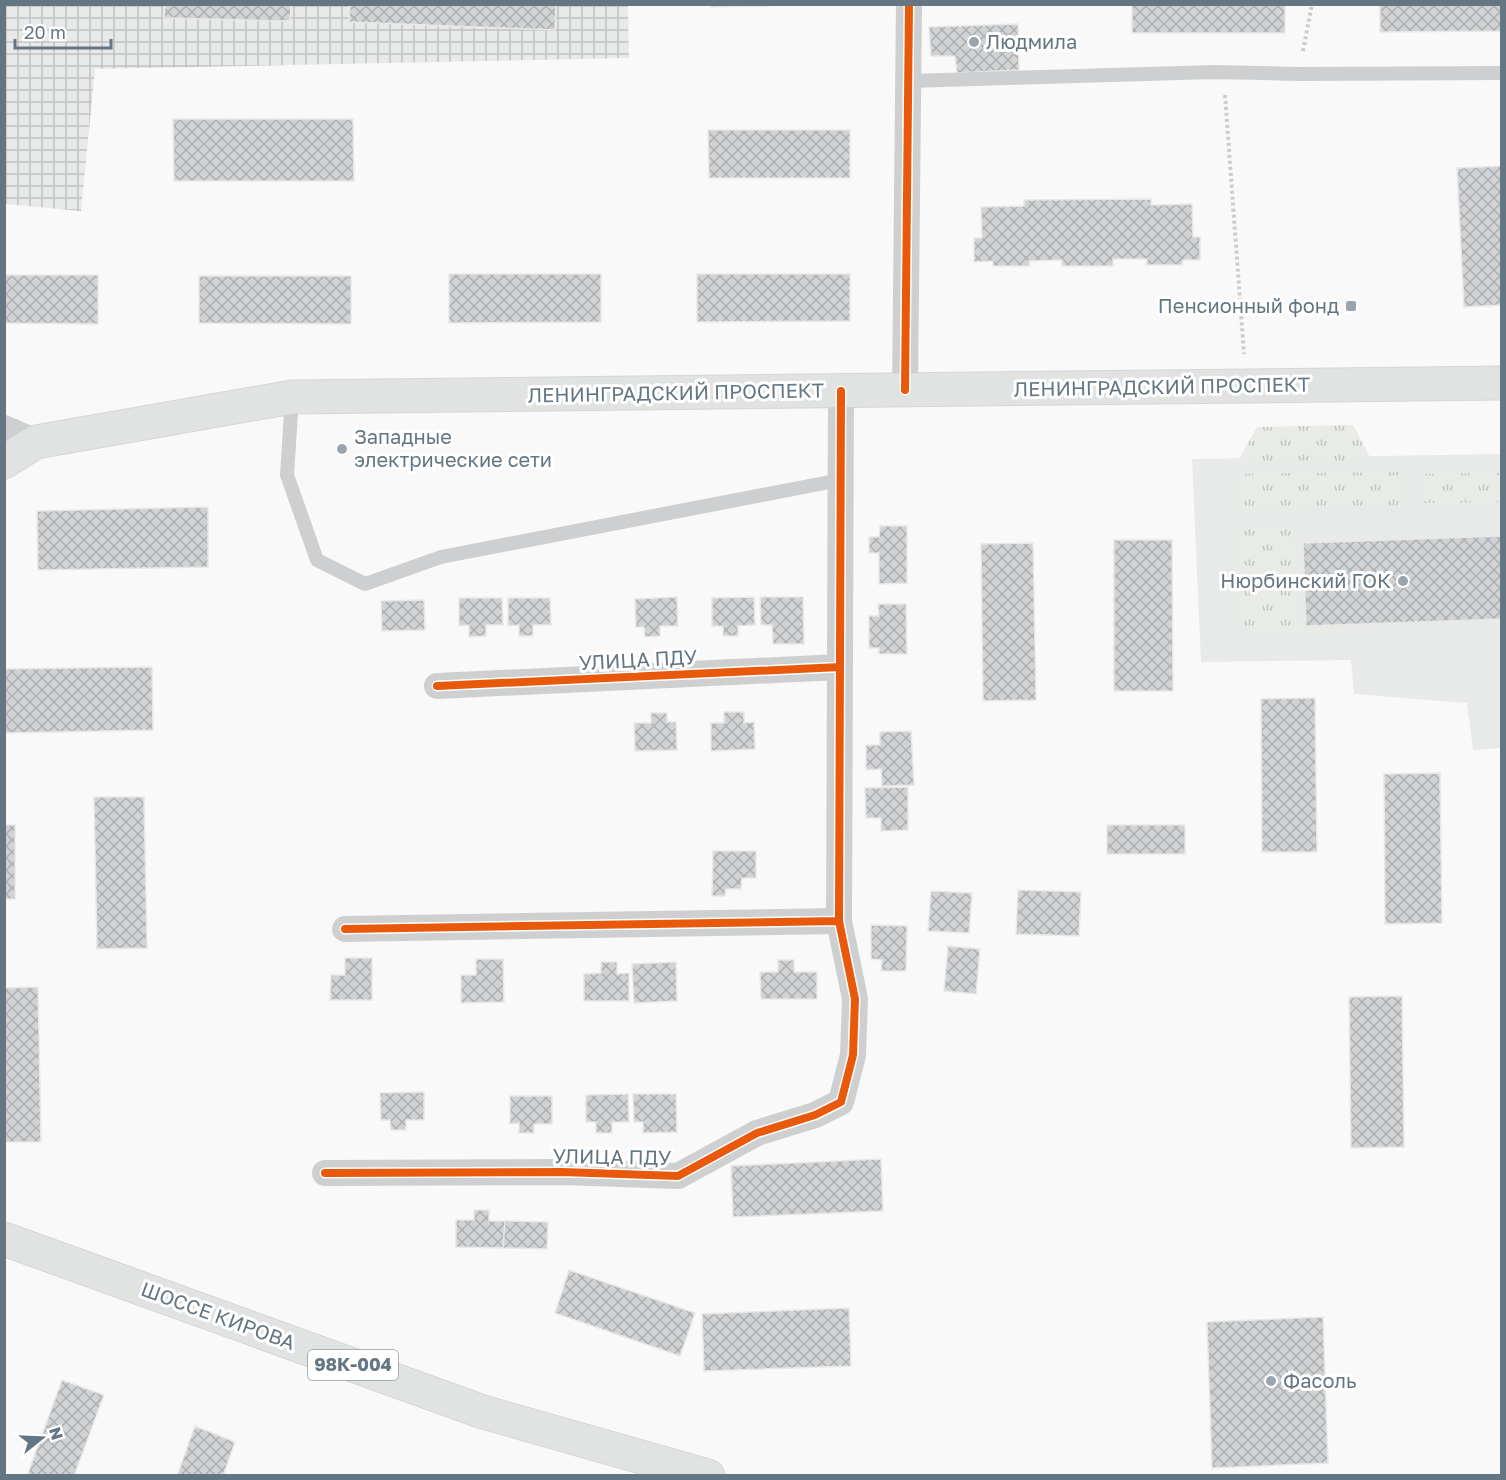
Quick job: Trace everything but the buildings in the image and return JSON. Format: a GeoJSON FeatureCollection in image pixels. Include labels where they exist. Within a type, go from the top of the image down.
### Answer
{"type":"FeatureCollection","features":[{"type":"Feature","properties":{"kind":"main road","name":"ЛЕНИНГРАДСКИЙ ПРОСПЕКТ"},"geometry":{"type":"LineString","coordinates":[[4,462],[36,442],[292,397],[1502,383]]}},
{"type":"Feature","properties":{"kind":"main road","name":"ШОССЕ КИРОВА"},"geometry":{"type":"LineString","coordinates":[[4,1239],[483,1412],[708,1476]]}},
{"type":"Feature","properties":{"kind":"street"},"geometry":{"type":"LineString","coordinates":[[905,390],[909,4]]}},
{"type":"Feature","properties":{"kind":"street","name":"УЛИЦА ПДУ"},"geometry":{"type":"LineString","coordinates":[[326,1173],[562,1172],[678,1176],[757,1133],[815,1115],[841,1102],[853,1055],[855,999],[839,921],[841,391]]}},
{"type":"Feature","properties":{"kind":"street"},"geometry":{"type":"LineString","coordinates":[[4,428],[36,442]]}},
{"type":"Feature","properties":{"kind":"street","name":"УЛИЦА ПДУ"},"geometry":{"type":"LineString","coordinates":[[437,686],[840,667]]}},
{"type":"Feature","properties":{"kind":"street"},"geometry":{"type":"LineString","coordinates":[[345,929],[839,921]]}},
{"type":"Feature","properties":{"kind":"lane"},"geometry":{"type":"LineString","coordinates":[[908,81],[1215,72],[1502,73]]}},
{"type":"Feature","properties":{"kind":"lane"},"geometry":{"type":"LineString","coordinates":[[292,397],[287,476],[317,560],[364,584],[441,557],[840,480]]}},
{"type":"Feature","properties":{"kind":"path"},"geometry":{"type":"LineString","coordinates":[[1299,74],[1312,4]]}},
{"type":"Feature","properties":{"kind":"path"},"geometry":{"type":"LineString","coordinates":[[1235,92],[1225,94],[1244,355]]}},
{"type":"Feature","properties":{"kind":"shaded area"},"geometry":{"type":"Polygon","coordinates":[[[4,5],[628,5],[629,58],[95,69],[81,211],[5,204],[4,5]]]}},
{"type":"Feature","properties":{"kind":"shaded area"},"geometry":{"type":"Polygon","coordinates":[[[1501,454],[1501,748],[1473,750],[1467,703],[1354,694],[1351,660],[1201,662],[1192,459],[1501,454]]]}},
{"type":"Feature","properties":{"kind":"green space"},"geometry":{"type":"Polygon","coordinates":[[[1353,425],[1372,461],[1238,461],[1257,427],[1353,425]]]}},
{"type":"Feature","properties":{"kind":"green space"},"geometry":{"type":"Polygon","coordinates":[[[1404,472],[1404,505],[1237,510],[1238,474],[1404,472]]]}},
{"type":"Feature","properties":{"kind":"green space"},"geometry":{"type":"Polygon","coordinates":[[[1501,473],[1501,502],[1424,503],[1424,474],[1501,473]]]}},
{"type":"Feature","properties":{"kind":"green space"},"geometry":{"type":"Polygon","coordinates":[[[1293,527],[1299,627],[1349,628],[1349,634],[1253,632],[1238,622],[1237,528],[1293,527]]]}},
{"type":"Feature","properties":{"kind":"cycle path"},"geometry":{"type":"LineString","coordinates":[[905,390],[909,4]]}},
{"type":"Feature","properties":{"kind":"cycle path"},"geometry":{"type":"LineString","coordinates":[[325,1173],[562,1172],[678,1176],[757,1133],[815,1115],[841,1102],[853,1055],[855,999],[839,921],[841,391]]}},
{"type":"Feature","properties":{"kind":"cycle path"},"geometry":{"type":"LineString","coordinates":[[437,686],[840,667]]}},
{"type":"Feature","properties":{"kind":"cycle path"},"geometry":{"type":"LineString","coordinates":[[345,929],[839,921]]}},
{"type":"Feature","properties":{"kind":"place","name":"Людмила"},"geometry":{"type":"Point","coordinates":[974,42]}},
{"type":"Feature","properties":{"kind":"place","name":"Пенсионный фонд"},"geometry":{"type":"Point","coordinates":[1351,306]}},
{"type":"Feature","properties":{"kind":"place","name":"Западные электрические сети"},"geometry":{"type":"Point","coordinates":[342,449]}},
{"type":"Feature","properties":{"kind":"place","name":"Нюрбинский ГОК"},"geometry":{"type":"Point","coordinates":[1403,581]}},
{"type":"Feature","properties":{"kind":"place","name":"Фасоль"},"geometry":{"type":"Point","coordinates":[1271,1381]}}]}
